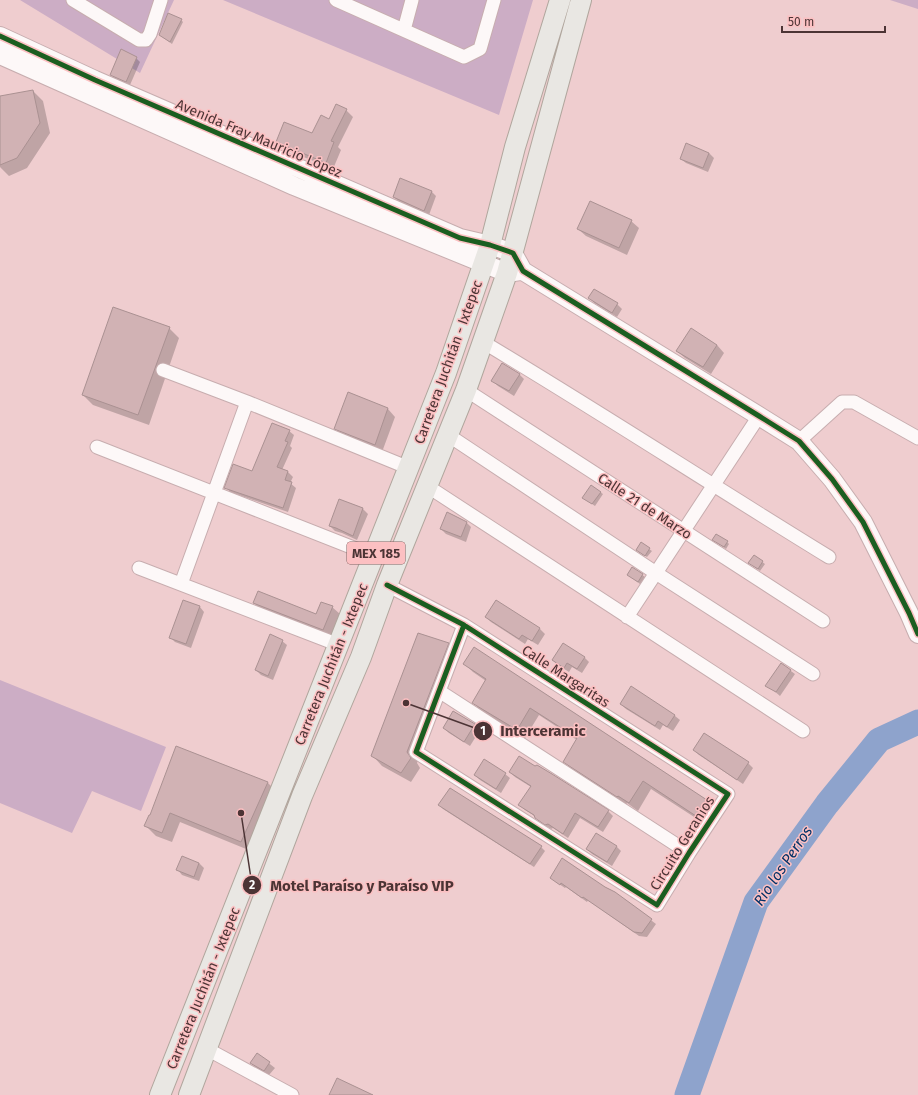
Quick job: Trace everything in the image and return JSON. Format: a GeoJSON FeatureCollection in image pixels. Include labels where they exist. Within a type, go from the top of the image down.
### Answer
{"type":"FeatureCollection","features":[{"type":"Feature","properties":{"kind":"main road","name":"Carretera Juchitán - Ixtepec"},"geometry":{"type":"LineString","coordinates":[[160,1095],[446,373],[490,245],[515,147],[560,0]]}},
{"type":"Feature","properties":{"kind":"main road","name":"Carretera Juchitán - Ixtepec"},"geometry":{"type":"LineString","coordinates":[[189,1095],[302,796],[360,657],[387,585],[466,390],[483,342],[515,272],[513,253],[581,0]]}},
{"type":"Feature","properties":{"kind":"main road"},"geometry":{"type":"LineString","coordinates":[[238,899],[260,908]]}},
{"type":"Feature","properties":{"kind":"street"},"geometry":{"type":"LineString","coordinates":[[73,0],[139,40],[146,40],[150,34],[161,0]]}},
{"type":"Feature","properties":{"kind":"street"},"geometry":{"type":"LineString","coordinates":[[336,0],[464,57],[480,49],[494,0]]}},
{"type":"Feature","properties":{"kind":"street"},"geometry":{"type":"LineString","coordinates":[[404,30],[412,0]]}},
{"type":"Feature","properties":{"kind":"street","name":"Avenida Fray Mauricio López"},"geometry":{"type":"LineString","coordinates":[[0,36],[95,80],[460,238],[490,245],[513,253]]}},
{"type":"Feature","properties":{"kind":"street","name":"Avenida Fray Mauricio López"},"geometry":{"type":"LineString","coordinates":[[0,55],[294,186],[484,264],[515,272],[760,416],[799,441],[832,479],[863,522],[910,613],[918,634]]}},
{"type":"Feature","properties":{"kind":"street"},"geometry":{"type":"LineString","coordinates":[[483,342],[550,382],[713,486],[829,557]]}},
{"type":"Feature","properties":{"kind":"street"},"geometry":{"type":"LineString","coordinates":[[163,370],[247,402],[409,468]]}},
{"type":"Feature","properties":{"kind":"street","name":"Calle 21 de Marzo"},"geometry":{"type":"LineString","coordinates":[[466,390],[823,621]]}},
{"type":"Feature","properties":{"kind":"street"},"geometry":{"type":"LineString","coordinates":[[181,584],[247,402]]}},
{"type":"Feature","properties":{"kind":"street"},"geometry":{"type":"LineString","coordinates":[[799,441],[842,402],[854,402],[918,438]]}},
{"type":"Feature","properties":{"kind":"street"},"geometry":{"type":"LineString","coordinates":[[627,617],[760,416]]}},
{"type":"Feature","properties":{"kind":"street"},"geometry":{"type":"LineString","coordinates":[[448,435],[656,573],[813,674]]}},
{"type":"Feature","properties":{"kind":"street"},"geometry":{"type":"LineString","coordinates":[[97,447],[374,556]]}},
{"type":"Feature","properties":{"kind":"street"},"geometry":{"type":"LineString","coordinates":[[427,486],[803,731]]}},
{"type":"Feature","properties":{"kind":"street"},"geometry":{"type":"LineString","coordinates":[[139,568],[339,645]]}},
{"type":"Feature","properties":{"kind":"street","name":"Calle Margaritas"},"geometry":{"type":"LineString","coordinates":[[387,585],[464,625],[728,794]]}},
{"type":"Feature","properties":{"kind":"street"},"geometry":{"type":"LineString","coordinates":[[464,625],[439,691],[689,853]]}},
{"type":"Feature","properties":{"kind":"street","name":"Circuito Geranios"},"geometry":{"type":"LineString","coordinates":[[439,691],[416,752],[657,905],[728,794]]}},
{"type":"Feature","properties":{"kind":"street"},"geometry":{"type":"LineString","coordinates":[[207,1049],[292,1095]]}},
{"type":"Feature","properties":{"kind":"shaded area"},"geometry":{"type":"Polygon","coordinates":[[[20,0],[174,0],[140,73],[20,0]]]}},
{"type":"Feature","properties":{"kind":"shaded area"},"geometry":{"type":"Polygon","coordinates":[[[223,0],[533,0],[499,115],[223,0]]]}},
{"type":"Feature","properties":{"kind":"shaded area"},"geometry":{"type":"Polygon","coordinates":[[[890,0],[918,0],[918,9],[890,0]]]}},
{"type":"Feature","properties":{"kind":"shaded area"},"geometry":{"type":"Polygon","coordinates":[[[0,680],[166,747],[141,811],[92,791],[72,833],[0,803],[0,680]]]}},
{"type":"Feature","properties":{"kind":"building"},"geometry":{"type":"Polygon","coordinates":[[[168,13],[182,19],[170,42],[159,35],[168,13]]]}},
{"type":"Feature","properties":{"kind":"building"},"geometry":{"type":"Polygon","coordinates":[[[121,49],[137,57],[126,82],[110,75],[121,49]]]}},
{"type":"Feature","properties":{"kind":"building"},"geometry":{"type":"Polygon","coordinates":[[[33,90],[40,123],[17,158],[0,165],[0,96],[33,90]]]}},
{"type":"Feature","properties":{"kind":"building"},"geometry":{"type":"Polygon","coordinates":[[[336,104],[347,109],[331,141],[334,142],[326,163],[276,142],[284,122],[312,133],[321,115],[329,119],[336,104]]]}},
{"type":"Feature","properties":{"kind":"building"},"geometry":{"type":"Polygon","coordinates":[[[686,143],[709,153],[703,168],[680,159],[686,143]]]}},
{"type":"Feature","properties":{"kind":"building"},"geometry":{"type":"Polygon","coordinates":[[[400,178],[432,191],[424,211],[393,197],[400,178]]]}},
{"type":"Feature","properties":{"kind":"building"},"geometry":{"type":"Polygon","coordinates":[[[590,201],[632,220],[619,248],[577,229],[590,201]]]}},
{"type":"Feature","properties":{"kind":"building"},"geometry":{"type":"Polygon","coordinates":[[[594,289],[618,303],[612,313],[588,298],[594,289]]]}},
{"type":"Feature","properties":{"kind":"building"},"geometry":{"type":"Polygon","coordinates":[[[113,307],[170,327],[138,415],[82,395],[113,307]]]}},
{"type":"Feature","properties":{"kind":"building"},"geometry":{"type":"Polygon","coordinates":[[[691,328],[717,345],[703,367],[676,351],[691,328]]]}},
{"type":"Feature","properties":{"kind":"building"},"geometry":{"type":"Polygon","coordinates":[[[502,363],[520,374],[509,391],[491,381],[502,363]]]}},
{"type":"Feature","properties":{"kind":"building"},"geometry":{"type":"Polygon","coordinates":[[[348,392],[388,408],[375,445],[334,429],[348,392]]]}},
{"type":"Feature","properties":{"kind":"building"},"geometry":{"type":"Polygon","coordinates":[[[272,423],[290,430],[285,441],[288,442],[277,467],[288,471],[285,480],[292,482],[283,508],[224,488],[233,464],[252,471],[272,423]]]}},
{"type":"Feature","properties":{"kind":"building"},"geometry":{"type":"Polygon","coordinates":[[[591,485],[601,492],[592,504],[582,498],[591,485]]]}},
{"type":"Feature","properties":{"kind":"building"},"geometry":{"type":"Polygon","coordinates":[[[339,499],[363,508],[353,536],[329,526],[339,499]]]}},
{"type":"Feature","properties":{"kind":"building"},"geometry":{"type":"Polygon","coordinates":[[[447,512],[467,522],[461,537],[440,529],[447,512]]]}},
{"type":"Feature","properties":{"kind":"building"},"geometry":{"type":"Polygon","coordinates":[[[716,534],[728,541],[724,547],[712,540],[716,534]]]}},
{"type":"Feature","properties":{"kind":"building"},"geometry":{"type":"Polygon","coordinates":[[[641,542],[650,548],[645,556],[636,550],[641,542]]]}},
{"type":"Feature","properties":{"kind":"building"},"geometry":{"type":"Polygon","coordinates":[[[754,555],[763,561],[758,569],[748,563],[754,555]]]}},
{"type":"Feature","properties":{"kind":"building"},"geometry":{"type":"Polygon","coordinates":[[[632,567],[643,574],[638,582],[627,575],[632,567]]]}},
{"type":"Feature","properties":{"kind":"building"},"geometry":{"type":"Polygon","coordinates":[[[258,591],[316,614],[321,602],[333,606],[323,630],[253,603],[258,591]]]}},
{"type":"Feature","properties":{"kind":"building"},"geometry":{"type":"Polygon","coordinates":[[[183,600],[200,606],[186,644],[169,638],[183,600]]]}},
{"type":"Feature","properties":{"kind":"building"},"geometry":{"type":"Polygon","coordinates":[[[496,600],[540,628],[532,641],[522,635],[519,639],[485,617],[496,600]]]}},
{"type":"Feature","properties":{"kind":"building"},"geometry":{"type":"Polygon","coordinates":[[[418,633],[449,643],[407,752],[411,758],[401,773],[371,756],[418,633]]]}},
{"type":"Feature","properties":{"kind":"building"},"geometry":{"type":"Polygon","coordinates":[[[270,634],[283,640],[268,676],[255,670],[270,634]]]}},
{"type":"Feature","properties":{"kind":"building"},"geometry":{"type":"Polygon","coordinates":[[[563,643],[585,657],[577,669],[567,663],[564,668],[552,660],[563,643]]]}},
{"type":"Feature","properties":{"kind":"building"},"geometry":{"type":"Polygon","coordinates":[[[474,647],[710,802],[699,818],[643,781],[629,803],[618,796],[617,797],[563,762],[577,738],[530,708],[517,730],[472,703],[486,679],[463,664],[474,647]]]}},
{"type":"Feature","properties":{"kind":"building"},"geometry":{"type":"Polygon","coordinates":[[[781,663],[791,670],[776,692],[765,686],[781,663]]]}},
{"type":"Feature","properties":{"kind":"building"},"geometry":{"type":"Polygon","coordinates":[[[631,686],[675,715],[667,727],[658,721],[655,726],[620,704],[631,686]]]}},
{"type":"Feature","properties":{"kind":"building"},"geometry":{"type":"Polygon","coordinates":[[[453,711],[475,724],[464,742],[443,728],[453,711]]]}},
{"type":"Feature","properties":{"kind":"building"},"geometry":{"type":"Polygon","coordinates":[[[704,733],[749,762],[737,780],[693,750],[704,733]]]}},
{"type":"Feature","properties":{"kind":"building"},"geometry":{"type":"Polygon","coordinates":[[[176,746],[268,782],[241,842],[170,813],[162,833],[144,826],[150,815],[176,746]]]}},
{"type":"Feature","properties":{"kind":"building"},"geometry":{"type":"Polygon","coordinates":[[[519,756],[552,774],[609,810],[598,827],[575,813],[563,834],[548,824],[545,825],[535,818],[534,815],[518,805],[531,786],[509,772],[519,756]]]}},
{"type":"Feature","properties":{"kind":"building"},"geometry":{"type":"Polygon","coordinates":[[[484,759],[506,773],[496,789],[474,775],[484,759]]]}},
{"type":"Feature","properties":{"kind":"building"},"geometry":{"type":"Polygon","coordinates":[[[450,788],[542,846],[530,864],[438,805],[450,788]]]}},
{"type":"Feature","properties":{"kind":"building"},"geometry":{"type":"Polygon","coordinates":[[[596,833],[617,846],[607,862],[586,849],[596,833]]]}},
{"type":"Feature","properties":{"kind":"building"},"geometry":{"type":"Polygon","coordinates":[[[182,856],[199,863],[194,877],[176,870],[182,856]]]}},
{"type":"Feature","properties":{"kind":"building"},"geometry":{"type":"Polygon","coordinates":[[[562,858],[615,892],[652,919],[642,933],[634,932],[583,897],[582,898],[561,883],[560,885],[550,878],[562,858]]]}},
{"type":"Feature","properties":{"kind":"building"},"geometry":{"type":"Polygon","coordinates":[[[257,1053],[270,1062],[264,1071],[250,1063],[257,1053]]]}},
{"type":"Feature","properties":{"kind":"building"},"geometry":{"type":"Polygon","coordinates":[[[337,1078],[373,1095],[329,1095],[337,1078]]]}},
{"type":"Feature","properties":{"kind":"waterway","name":"Rio los Perros"},"geometry":{"type":"LineString","coordinates":[[687,1095],[756,902],[827,804],[879,740],[918,722]]}},
{"type":"Feature","properties":{"kind":"cycle path"},"geometry":{"type":"LineString","coordinates":[[0,36],[95,80],[460,238],[490,245],[513,253],[523,271],[799,441],[832,479],[863,522],[918,634]]}},
{"type":"Feature","properties":{"kind":"cycle path"},"geometry":{"type":"LineString","coordinates":[[387,585],[464,625],[728,794],[657,905],[416,752],[464,625]]}},
{"type":"Feature","properties":{"kind":"place","name":"Interceramic"},"geometry":{"type":"Point","coordinates":[406,703]}},
{"type":"Feature","properties":{"kind":"place","name":"Motel Paraíso y Paraíso VIP"},"geometry":{"type":"Point","coordinates":[241,813]}}]}
